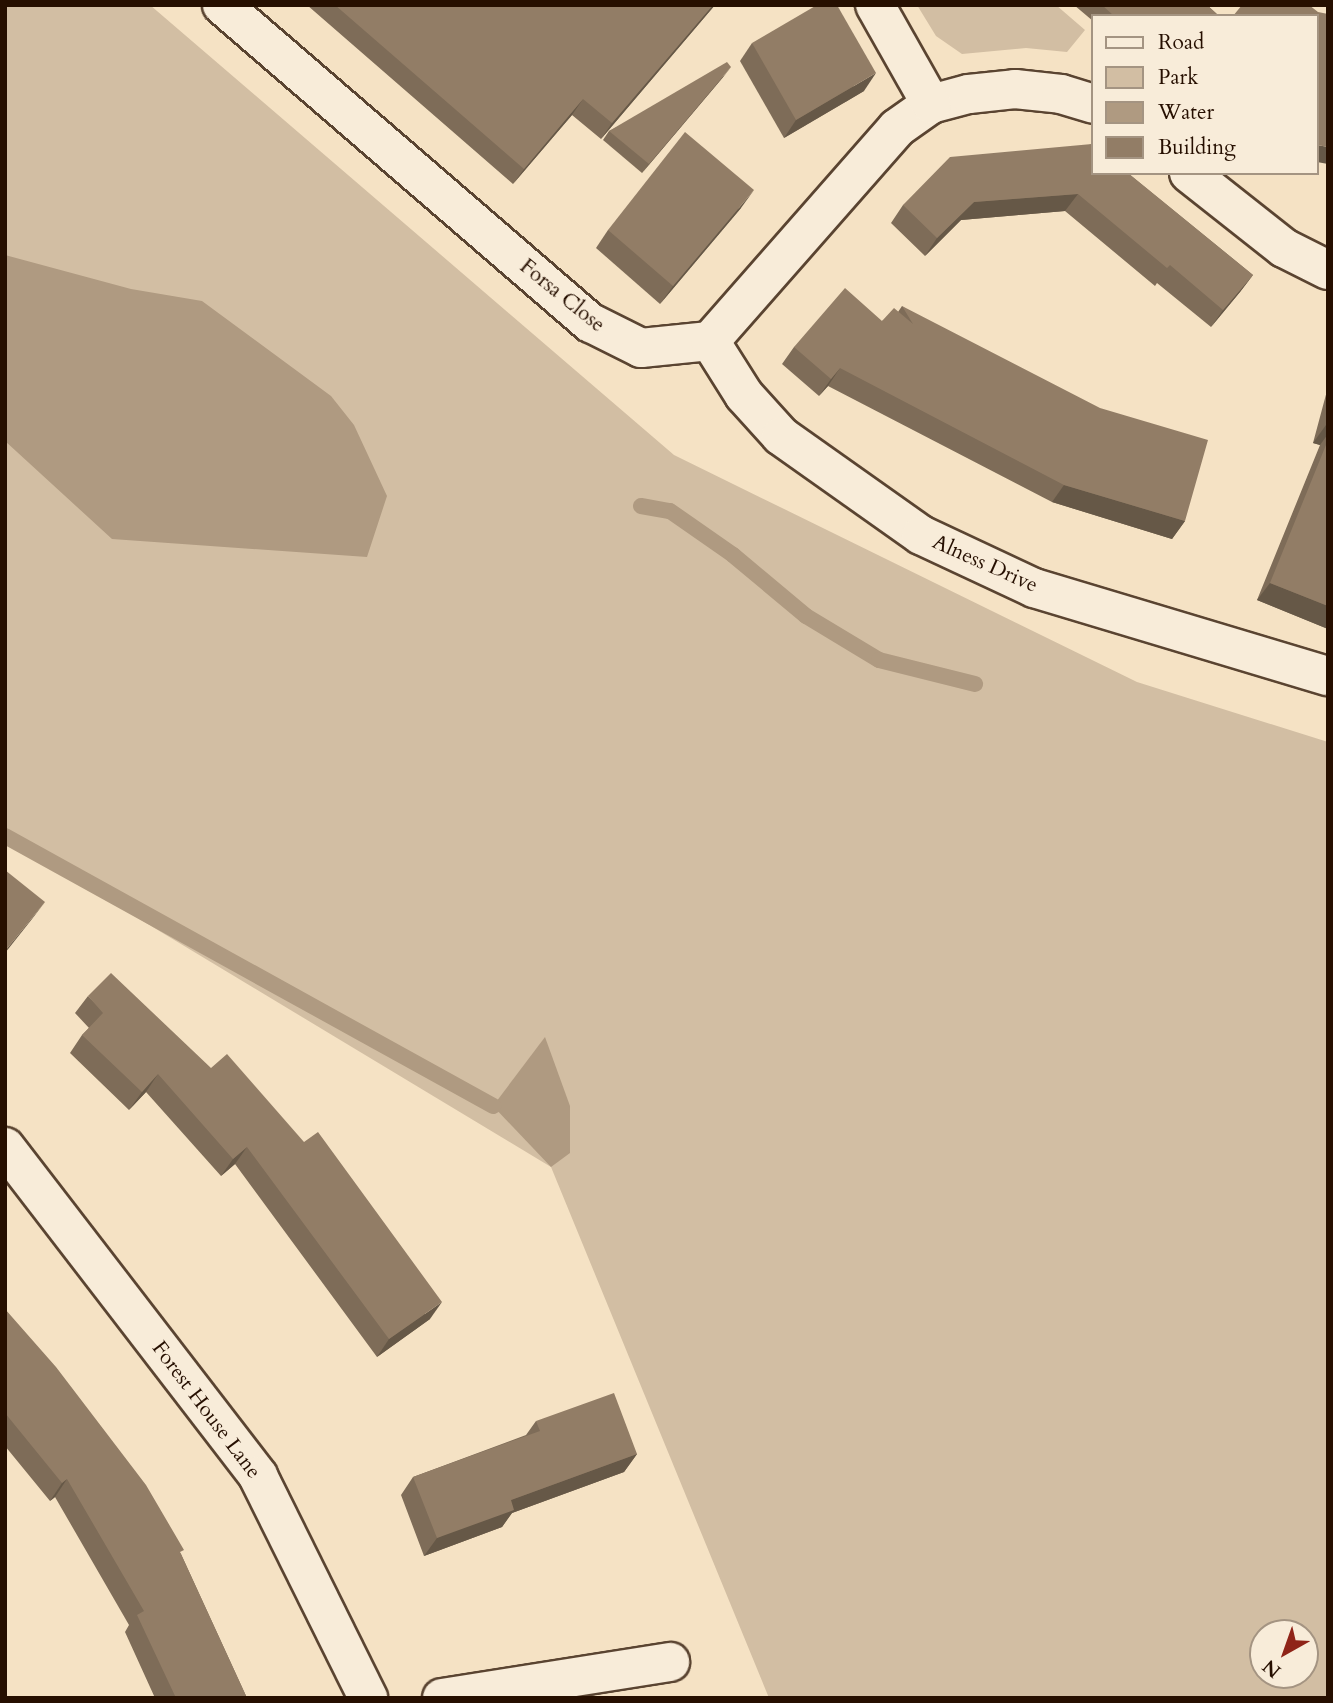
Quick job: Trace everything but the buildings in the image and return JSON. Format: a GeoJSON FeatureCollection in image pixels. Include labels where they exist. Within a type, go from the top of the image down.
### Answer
{"type":"FeatureCollection","features":[{"type":"Feature","properties":{"kind":"street","name":"Forsa Close"},"geometry":{"type":"LineString","coordinates":[[222,5],[601,330],[641,348],[710,341]]}},
{"type":"Feature","properties":{"kind":"street"},"geometry":{"type":"LineString","coordinates":[[875,5],[931,104]]}},
{"type":"Feature","properties":{"kind":"street"},"geometry":{"type":"LineString","coordinates":[[710,341],[889,136],[931,104],[969,94],[1015,89],[1061,94],[1092,104]]}},
{"type":"Feature","properties":{"kind":"street"},"geometry":{"type":"LineString","coordinates":[[1192,175],[1284,248],[1328,270]]}},
{"type":"Feature","properties":{"kind":"street","name":"Alness Drive"},"geometry":{"type":"LineString","coordinates":[[710,341],[744,395],[781,436],[921,535],[1034,588],[1328,676]]}},
{"type":"Feature","properties":{"kind":"street","name":"Forest House Lane"},"geometry":{"type":"LineString","coordinates":[[5,1147],[258,1476],[368,1698]]}},
{"type":"Feature","properties":{"kind":"street"},"geometry":{"type":"LineString","coordinates":[[442,1698],[670,1662]]}},
{"type":"Feature","properties":{"kind":"green space"},"geometry":{"type":"Polygon","coordinates":[[[5,5],[150,5],[674,455],[1137,682],[1328,742],[1328,1698],[769,1698],[551,1167],[5,838],[5,5]]]}},
{"type":"Feature","properties":{"kind":"green space"},"geometry":{"type":"Polygon","coordinates":[[[917,5],[1056,5],[1085,30],[1067,52],[1026,48],[962,54],[936,36],[917,5]]]}},
{"type":"Feature","properties":{"kind":"water"},"geometry":{"type":"Polygon","coordinates":[[[5,255],[131,289],[202,301],[331,396],[354,425],[387,496],[367,557],[112,539],[5,441],[5,255]]]}},
{"type":"Feature","properties":{"kind":"water"},"geometry":{"type":"Polygon","coordinates":[[[545,1037],[570,1106],[570,1153],[551,1167],[493,1106],[545,1037]]]}},
{"type":"Feature","properties":{"kind":"waterway"},"geometry":{"type":"LineString","coordinates":[[641,506],[670,511],[733,555],[806,616],[879,660],[975,684]]}},
{"type":"Feature","properties":{"kind":"waterway"},"geometry":{"type":"LineString","coordinates":[[5,836],[493,1106]]}}]}
